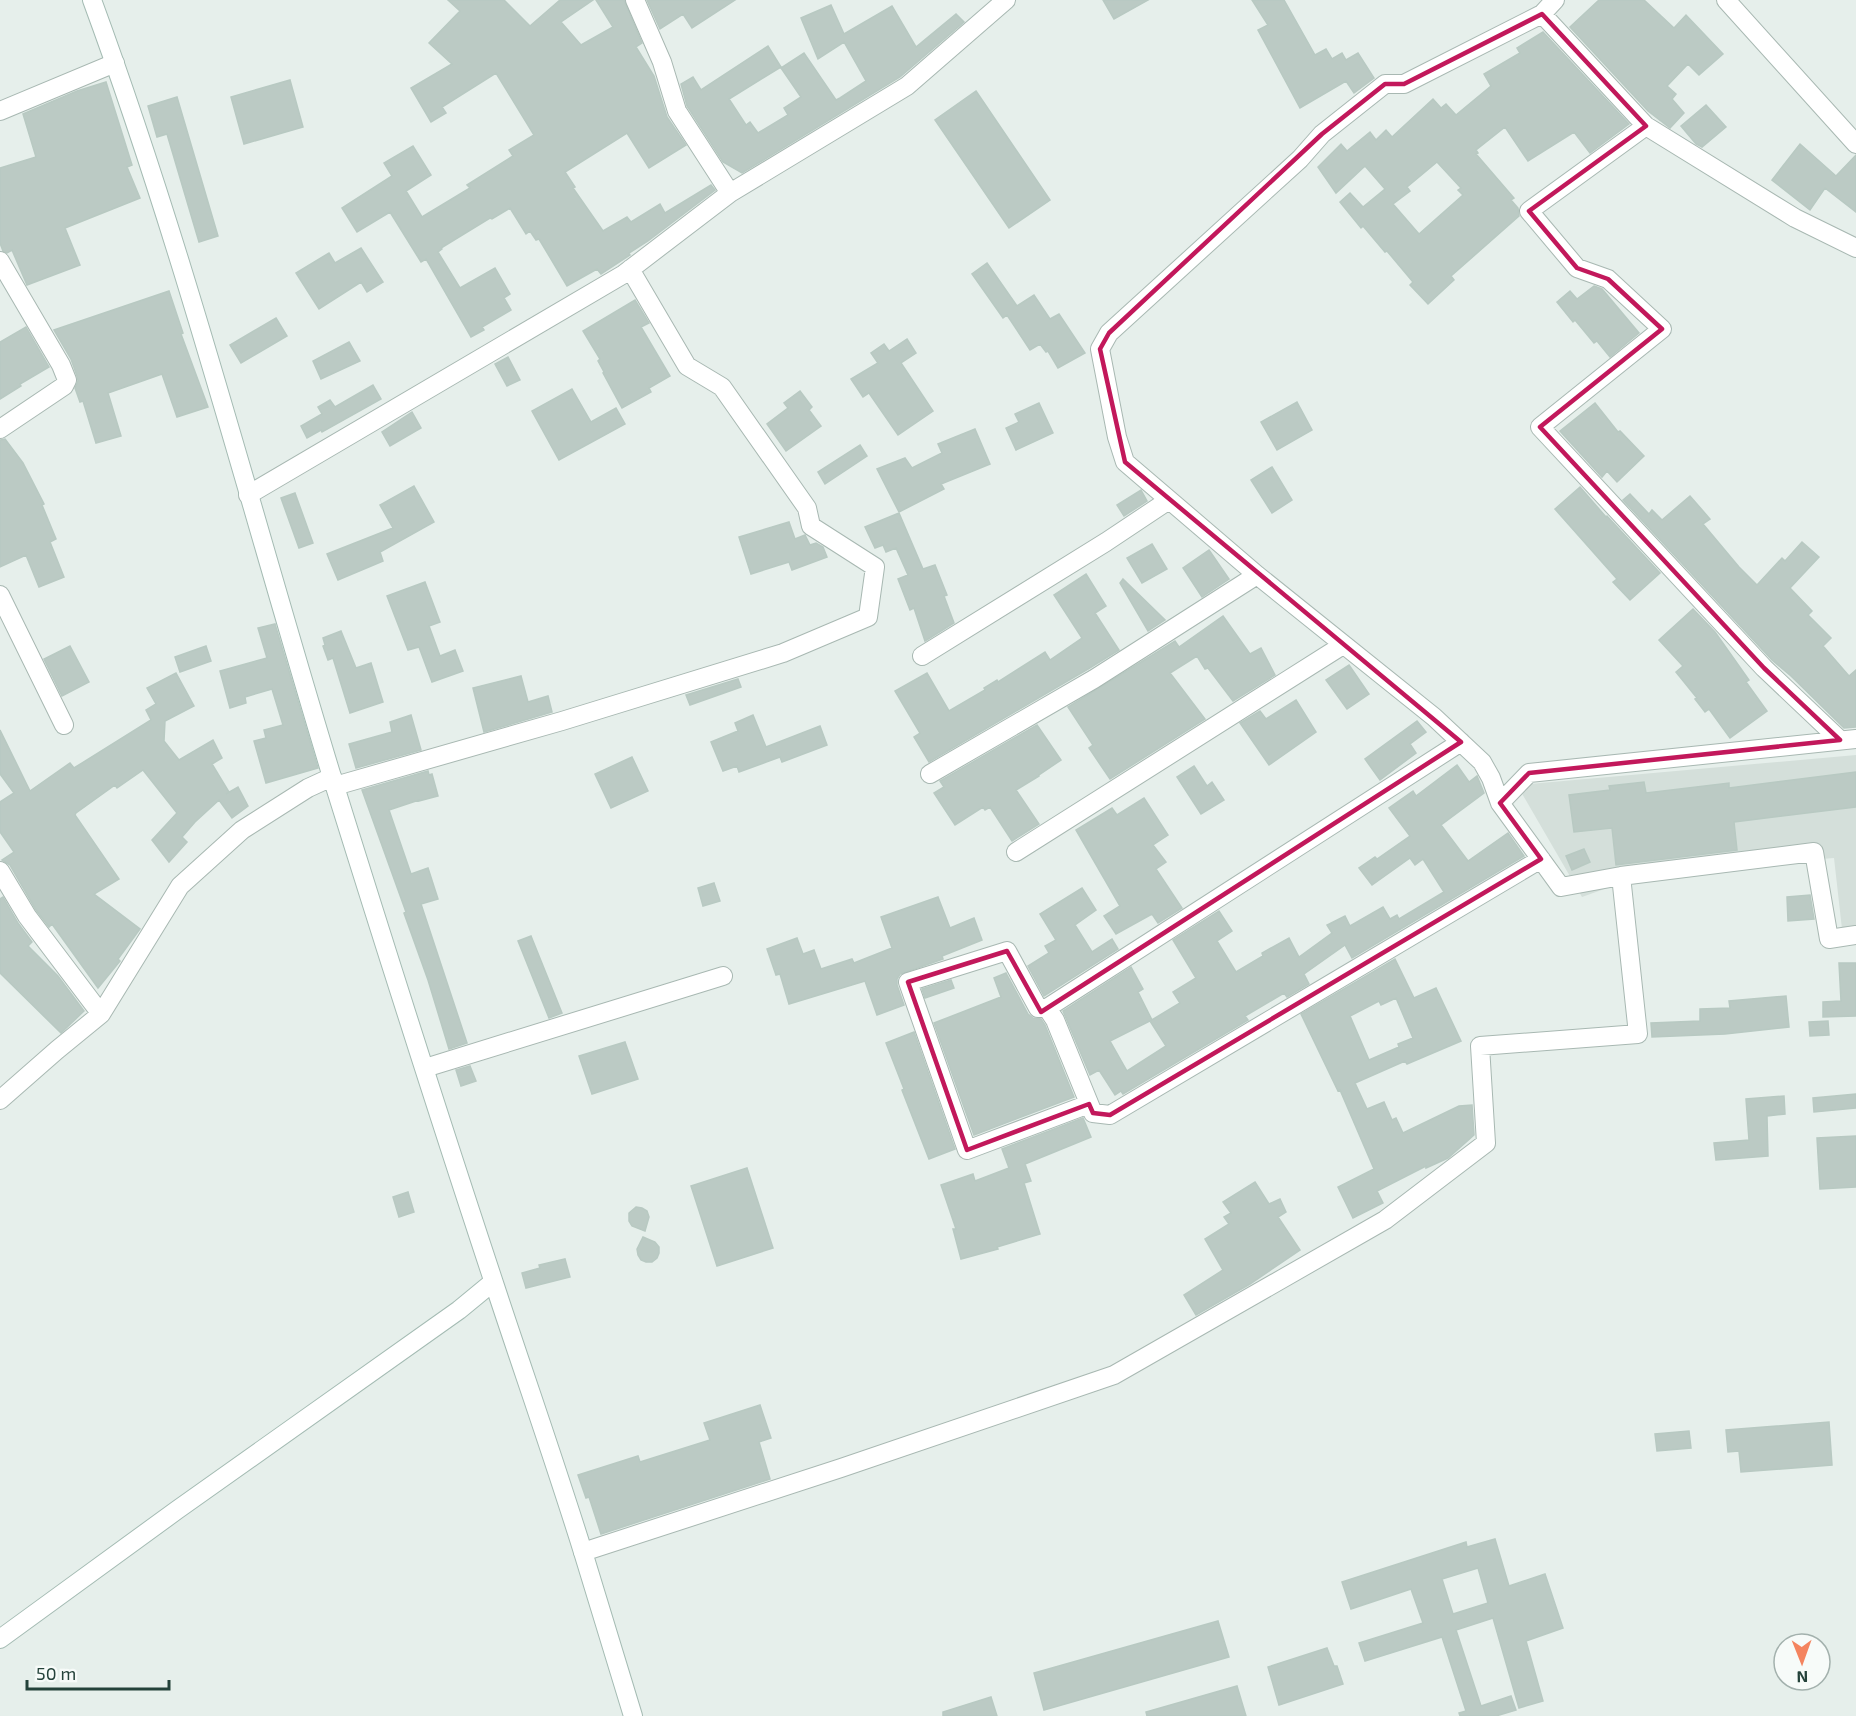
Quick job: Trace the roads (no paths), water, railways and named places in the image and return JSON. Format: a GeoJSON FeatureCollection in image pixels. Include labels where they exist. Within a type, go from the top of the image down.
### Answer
{"type":"FeatureCollection","features":[{"type":"Feature","properties":{"kind":"street"},"geometry":{"type":"LineString","coordinates":[[92,0],[198,316],[248,495],[334,782],[493,1282],[583,1552],[633,1716]]}},
{"type":"Feature","properties":{"kind":"street"},"geometry":{"type":"LineString","coordinates":[[635,0],[662,62],[677,111],[730,193]]}},
{"type":"Feature","properties":{"kind":"street"},"geometry":{"type":"LineString","coordinates":[[248,495],[630,269],[730,193],[907,86],[1006,0]]}},
{"type":"Feature","properties":{"kind":"street"},"geometry":{"type":"LineString","coordinates":[[1726,0],[1856,144]]}},
{"type":"Feature","properties":{"kind":"street"},"geometry":{"type":"LineString","coordinates":[[1855,247],[1795,218],[1646,126],[1548,7],[1404,84],[1385,84],[1322,134],[1300,159],[1109,333],[1100,349],[1117,437],[1125,462],[1257,575],[1434,717],[1482,762],[1491,778],[1500,803],[1561,887],[1621,876],[1815,852],[1829,939],[1856,935]]}},
{"type":"Feature","properties":{"kind":"street"},"geometry":{"type":"LineString","coordinates":[[0,111],[115,63]]}},
{"type":"Feature","properties":{"kind":"street"},"geometry":{"type":"LineString","coordinates":[[1646,126],[1529,211],[1577,268],[1608,279],[1662,329],[1540,427],[1764,668],[1848,739]]}},
{"type":"Feature","properties":{"kind":"street"},"geometry":{"type":"LineString","coordinates":[[0,261],[61,365],[67,380],[64,386],[0,429]]}},
{"type":"Feature","properties":{"kind":"street"},"geometry":{"type":"LineString","coordinates":[[0,1100],[101,1014],[180,886],[242,830],[308,788],[562,721],[783,653],[868,618],[875,567],[812,526],[807,508],[722,387],[687,366],[630,269]]}},
{"type":"Feature","properties":{"kind":"street"},"geometry":{"type":"LineString","coordinates":[[922,656],[1106,542],[1169,500]]}},
{"type":"Feature","properties":{"kind":"street"},"geometry":{"type":"LineString","coordinates":[[930,774],[1094,679],[1257,575]]}},
{"type":"Feature","properties":{"kind":"street"},"geometry":{"type":"LineString","coordinates":[[0,595],[64,725]]}},
{"type":"Feature","properties":{"kind":"street"},"geometry":{"type":"LineString","coordinates":[[1016,852],[1343,645]]}},
{"type":"Feature","properties":{"kind":"street"},"geometry":{"type":"LineString","coordinates":[[1500,803],[1529,773],[1848,739]]}},
{"type":"Feature","properties":{"kind":"street"},"geometry":{"type":"LineString","coordinates":[[1089,1104],[968,1150],[908,982],[1007,951],[1038,1008],[1047,1008],[1461,742]]}},
{"type":"Feature","properties":{"kind":"street"},"geometry":{"type":"LineString","coordinates":[[1047,1008],[1055,1020],[1093,1113],[1110,1116],[1541,859]]}},
{"type":"Feature","properties":{"kind":"street"},"geometry":{"type":"LineString","coordinates":[[0,871],[27,916],[101,1014]]}},
{"type":"Feature","properties":{"kind":"street"},"geometry":{"type":"LineString","coordinates":[[583,1552],[842,1468],[1114,1375],[1384,1220],[1486,1143],[1480,1046],[1638,1034],[1621,876]]}},
{"type":"Feature","properties":{"kind":"street"},"geometry":{"type":"LineString","coordinates":[[425,1068],[723,976]]}},
{"type":"Feature","properties":{"kind":"street"},"geometry":{"type":"LineString","coordinates":[[0,1639],[459,1310],[493,1282]]}}]}
